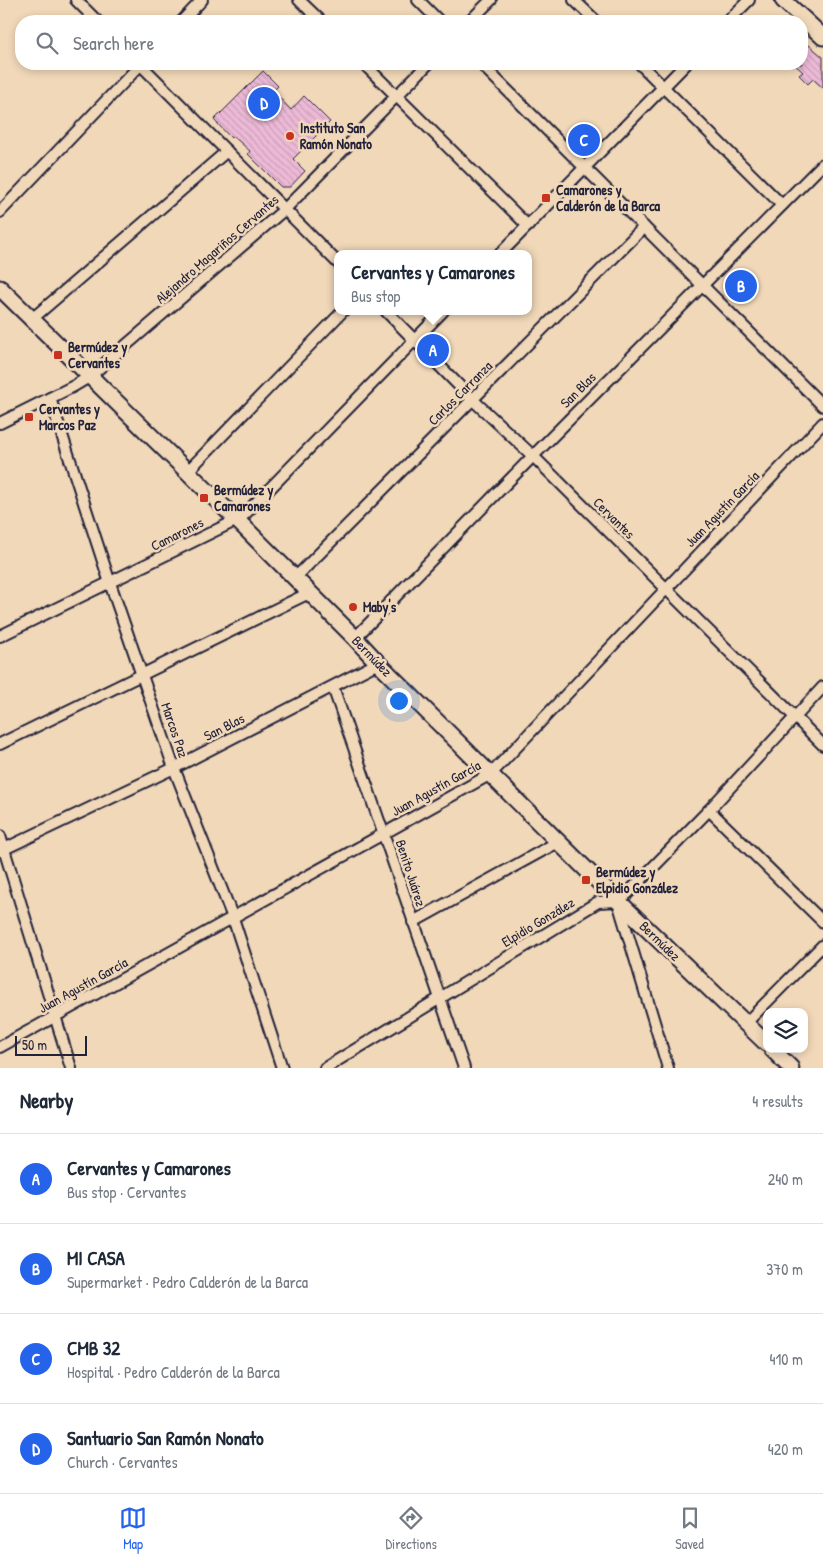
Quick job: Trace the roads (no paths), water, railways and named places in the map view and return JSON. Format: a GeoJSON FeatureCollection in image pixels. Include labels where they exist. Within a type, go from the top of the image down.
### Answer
{"type":"FeatureCollection","features":[{"type":"Feature","properties":{"kind":"street"},"geometry":{"type":"LineString","coordinates":[[76,0],[91,15]]}},
{"type":"Feature","properties":{"kind":"street"},"geometry":{"type":"LineString","coordinates":[[188,15],[202,0]]}},
{"type":"Feature","properties":{"kind":"street"},"geometry":{"type":"LineString","coordinates":[[300,0],[315,15]]}},
{"type":"Feature","properties":{"kind":"street"},"geometry":{"type":"LineString","coordinates":[[418,0],[433,15]]}},
{"type":"Feature","properties":{"kind":"street"},"geometry":{"type":"LineString","coordinates":[[476,15],[491,0]]}},
{"type":"Feature","properties":{"kind":"street"},"geometry":{"type":"LineString","coordinates":[[574,0],[590,15]]}},
{"type":"Feature","properties":{"kind":"street"},"geometry":{"type":"LineString","coordinates":[[734,15],[749,0]]}},
{"type":"Feature","properties":{"kind":"street"},"geometry":{"type":"LineString","coordinates":[[783,0],[799,15]]}},
{"type":"Feature","properties":{"kind":"street"},"geometry":{"type":"LineString","coordinates":[[808,24],[823,38]]}},
{"type":"Feature","properties":{"kind":"street"},"geometry":{"type":"LineString","coordinates":[[0,212],[134,70]]}},
{"type":"Feature","properties":{"kind":"street"},"geometry":{"type":"LineString","coordinates":[[146,70],[334,259]]}},
{"type":"Feature","properties":{"kind":"street"},"geometry":{"type":"LineString","coordinates":[[370,70],[528,226]]}},
{"type":"Feature","properties":{"kind":"street","name":"Alejandro Magariños Cervantes"},"geometry":{"type":"LineString","coordinates":[[0,423],[89,377],[285,209],[422,70]]}},
{"type":"Feature","properties":{"kind":"street"},"geometry":{"type":"LineString","coordinates":[[487,70],[823,406]]}},
{"type":"Feature","properties":{"kind":"street"},"geometry":{"type":"LineString","coordinates":[[646,70],[782,205]]}},
{"type":"Feature","properties":{"kind":"street"},"geometry":{"type":"LineString","coordinates":[[504,250],[680,70]]}},
{"type":"Feature","properties":{"kind":"street"},"geometry":{"type":"LineString","coordinates":[[32,319],[227,151]]}},
{"type":"Feature","properties":{"kind":"street","name":"San Blas"},"geometry":{"type":"LineString","coordinates":[[355,638],[532,456],[823,164]]}},
{"type":"Feature","properties":{"kind":"street","name":"Carlos Carranza"},"geometry":{"type":"LineString","coordinates":[[295,578],[644,227]]}},
{"type":"Feature","properties":{"kind":"street","name":"Bermúdez"},"geometry":{"type":"LineString","coordinates":[[0,288],[237,520],[558,842],[763,1040]]}},
{"type":"Feature","properties":{"kind":"street"},"geometry":{"type":"LineString","coordinates":[[187,472],[339,315]]}},
{"type":"Feature","properties":{"kind":"street","name":"Cervantes"},"geometry":{"type":"LineString","coordinates":[[390,315],[473,400],[666,588],[823,745]]}},
{"type":"Feature","properties":{"kind":"street","name":"Camarones"},"geometry":{"type":"LineString","coordinates":[[0,636],[237,520],[439,315]]}},
{"type":"Feature","properties":{"kind":"street","name":"Marcos Paz"},"geometry":{"type":"LineString","coordinates":[[50,398],[110,583],[174,768],[233,918],[282,1068]]}},
{"type":"Feature","properties":{"kind":"street","name":"Juan Agustín García"},"geometry":{"type":"LineString","coordinates":[[0,1047],[491,774],[823,423]]}},
{"type":"Feature","properties":{"kind":"street"},"geometry":{"type":"LineString","coordinates":[[0,744],[309,593]]}},
{"type":"Feature","properties":{"kind":"street","name":"San Blas"},"geometry":{"type":"LineString","coordinates":[[2,850],[174,768],[378,663]]}},
{"type":"Feature","properties":{"kind":"street","name":"Benito Juárez"},"geometry":{"type":"LineString","coordinates":[[333,687],[464,1068]]}},
{"type":"Feature","properties":{"kind":"street"},"geometry":{"type":"LineString","coordinates":[[668,1068],[618,901],[628,894],[709,810],[823,687]]}},
{"type":"Feature","properties":{"kind":"street"},"geometry":{"type":"LineString","coordinates":[[709,810],[823,922]]}},
{"type":"Feature","properties":{"kind":"street"},"geometry":{"type":"LineString","coordinates":[[0,836],[2,850],[71,1068]]}},
{"type":"Feature","properties":{"kind":"street"},"geometry":{"type":"LineString","coordinates":[[413,922],[558,842]]}},
{"type":"Feature","properties":{"kind":"street","name":"Elpidio González"},"geometry":{"type":"LineString","coordinates":[[325,1068],[598,902],[618,901]]}},
{"type":"Feature","properties":{"kind":"street"},"geometry":{"type":"LineString","coordinates":[[746,1023],[823,945]]}},
{"type":"Feature","properties":{"kind":"street"},"geometry":{"type":"LineString","coordinates":[[776,1053],[791,1068]]}},
{"type":"Feature","properties":{"kind":"place","name":"Santuario San Ramón Nonato"},"geometry":{"type":"Point","coordinates":[264,103]}},
{"type":"Feature","properties":{"kind":"place","name":"Instituto San Ramón Nonato"},"geometry":{"type":"Point","coordinates":[290,136]}},
{"type":"Feature","properties":{"kind":"place","name":"CMB 32"},"geometry":{"type":"Point","coordinates":[584,140]}},
{"type":"Feature","properties":{"kind":"place","name":"Camarones y Calderón de la Barca"},"geometry":{"type":"Point","coordinates":[546,198]}},
{"type":"Feature","properties":{"kind":"place","name":"MI CASA"},"geometry":{"type":"Point","coordinates":[741,286]}},
{"type":"Feature","properties":{"kind":"place","name":"Cervantes y Camarones"},"geometry":{"type":"Point","coordinates":[433,350]}},
{"type":"Feature","properties":{"kind":"place","name":"Bermúdez y Cervantes"},"geometry":{"type":"Point","coordinates":[58,355]}},
{"type":"Feature","properties":{"kind":"place","name":"Cervantes y Marcos Paz"},"geometry":{"type":"Point","coordinates":[29,417]}},
{"type":"Feature","properties":{"kind":"place","name":"Bermúdez y Camarones"},"geometry":{"type":"Point","coordinates":[204,498]}},
{"type":"Feature","properties":{"kind":"place","name":"Maby's"},"geometry":{"type":"Point","coordinates":[353,607]}},
{"type":"Feature","properties":{"kind":"place","name":"Bermúdez y Elpidio González"},"geometry":{"type":"Point","coordinates":[586,880]}}]}
